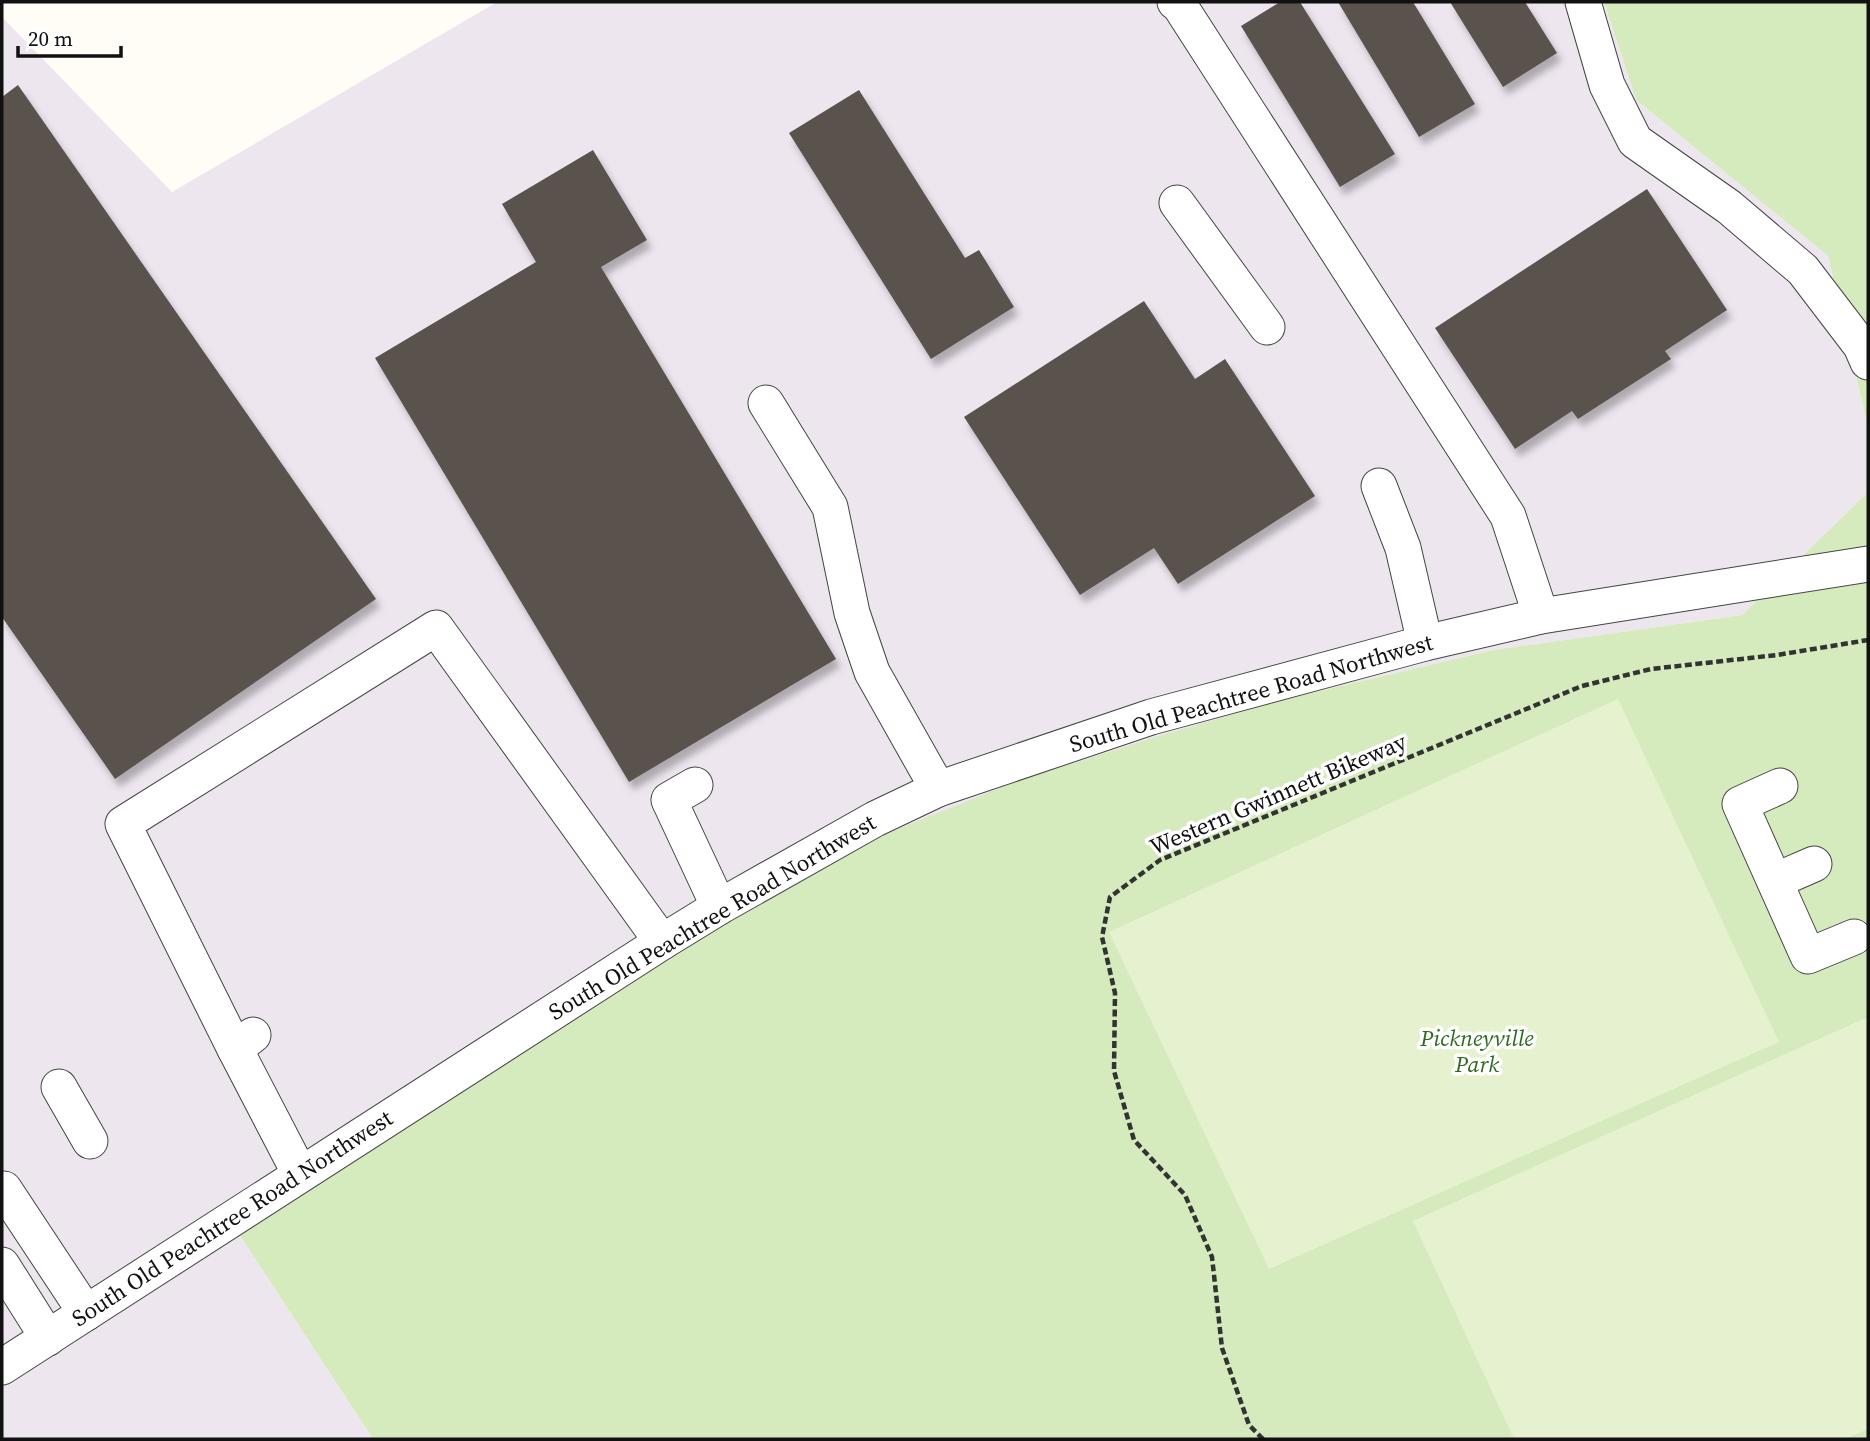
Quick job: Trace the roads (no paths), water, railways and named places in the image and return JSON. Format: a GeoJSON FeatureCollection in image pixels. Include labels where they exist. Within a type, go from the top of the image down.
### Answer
{"type":"FeatureCollection","features":[{"type":"Feature","properties":{"kind":"street"},"geometry":{"type":"LineString","coordinates":[[1175,2],[1508,516],[1541,616]]}},
{"type":"Feature","properties":{"kind":"street"},"geometry":{"type":"LineString","coordinates":[[1583,2],[1607,85],[1635,141],[1729,207],[1804,270],[1861,346],[1868,362]]}},
{"type":"Feature","properties":{"kind":"street"},"geometry":{"type":"LineString","coordinates":[[1177,203],[1267,327]]}},
{"type":"Feature","properties":{"kind":"street"},"geometry":{"type":"LineString","coordinates":[[766,403],[830,507],[852,613],[872,672],[938,789]]}},
{"type":"Feature","properties":{"kind":"street"},"geometry":{"type":"LineString","coordinates":[[1379,486],[1403,548],[1425,643]]}},
{"type":"Feature","properties":{"kind":"street","name":"South Old Peachtree Road Northwest"},"geometry":{"type":"LineString","coordinates":[[2,1367],[662,942],[875,819],[938,789],[1151,717],[1425,643],[1541,616],[1868,564]]}},
{"type":"Feature","properties":{"kind":"street"},"geometry":{"type":"LineString","coordinates":[[300,1174],[244,1042],[123,824],[436,628],[662,942]]}},
{"type":"Feature","properties":{"kind":"street"},"geometry":{"type":"LineString","coordinates":[[695,785],[669,800],[719,907]]}},
{"type":"Feature","properties":{"kind":"street"},"geometry":{"type":"LineString","coordinates":[[1780,786],[1740,804],[1808,956],[1854,937]]}},
{"type":"Feature","properties":{"kind":"street"},"geometry":{"type":"LineString","coordinates":[[1774,881],[1814,864]]}},
{"type":"Feature","properties":{"kind":"street"},"geometry":{"type":"LineString","coordinates":[[59,1087],[90,1141]]}},
{"type":"Feature","properties":{"kind":"street"},"geometry":{"type":"LineString","coordinates":[[3,1190],[86,1313]]}},
{"type":"Feature","properties":{"kind":"street"},"geometry":{"type":"LineString","coordinates":[[2,1265],[48,1338]]}},
{"type":"Feature","properties":{"kind":"park label","name":"Pickneyville Park"},"geometry":{"type":"Point","coordinates":[1477,1051]}}]}
